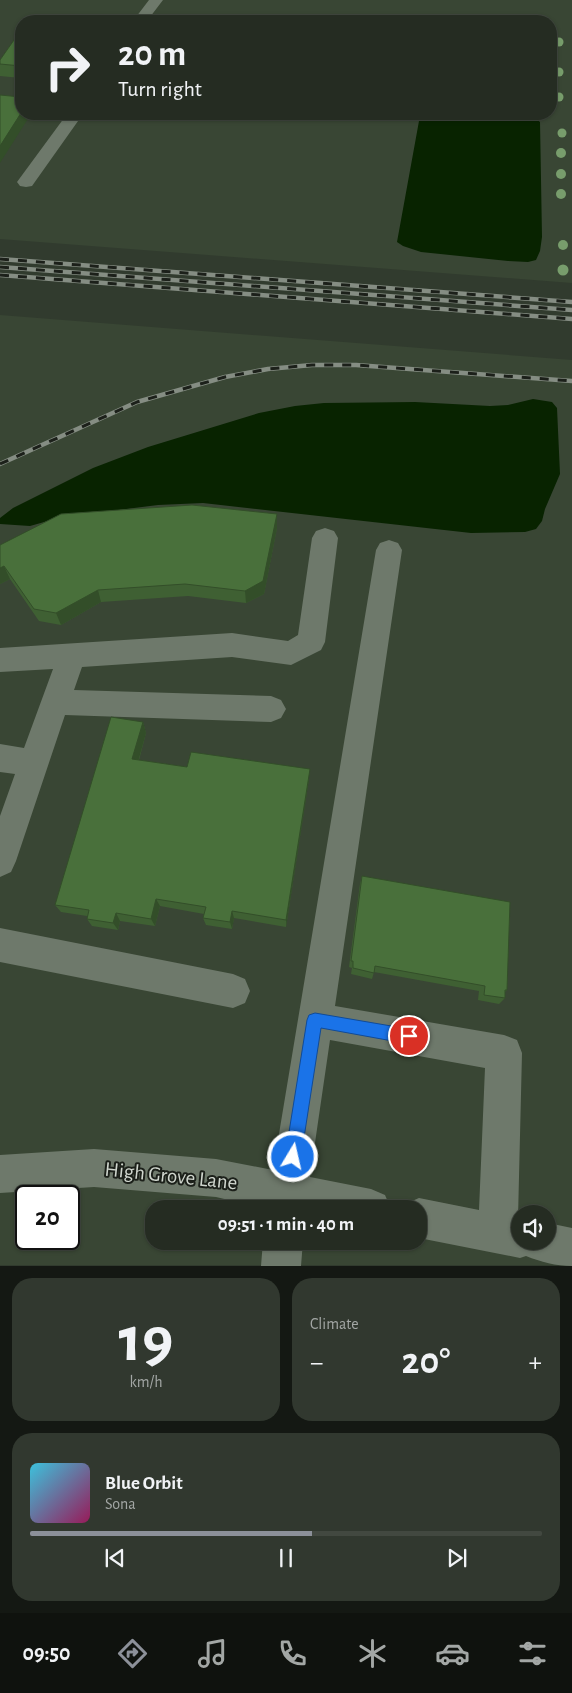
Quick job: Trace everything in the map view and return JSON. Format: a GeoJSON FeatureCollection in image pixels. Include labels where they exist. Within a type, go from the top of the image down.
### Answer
{"type":"FeatureCollection","features":[{"type":"Feature","properties":{"kind":"street"},"geometry":{"type":"LineString","coordinates":[[145,15],[156,0]]}},
{"type":"Feature","properties":{"kind":"street"},"geometry":{"type":"LineString","coordinates":[[26,182],[71,120]]}},
{"type":"Feature","properties":{"kind":"street"},"geometry":{"type":"LineString","coordinates":[[0,660],[232,645],[291,653],[311,642],[325,538]]}},
{"type":"Feature","properties":{"kind":"street"},"geometry":{"type":"LineString","coordinates":[[287,1200],[388,550]]}},
{"type":"Feature","properties":{"kind":"street"},"geometry":{"type":"LineString","coordinates":[[0,861],[72,654]]}},
{"type":"Feature","properties":{"kind":"street"},"geometry":{"type":"LineString","coordinates":[[56,702],[271,709]]}},
{"type":"Feature","properties":{"kind":"street"},"geometry":{"type":"LineString","coordinates":[[0,758],[34,763]]}},
{"type":"Feature","properties":{"kind":"street"},"geometry":{"type":"LineString","coordinates":[[0,945],[233,991]]}},
{"type":"Feature","properties":{"kind":"street"},"geometry":{"type":"LineString","coordinates":[[315,1020],[504,1053],[509,1236],[427,1220]]}},
{"type":"Feature","properties":{"kind":"street","name":"High Grove Lane"},"geometry":{"type":"LineString","coordinates":[[0,1174],[94,1168],[216,1178],[284,1200]]}},
{"type":"Feature","properties":{"kind":"street"},"geometry":{"type":"LineString","coordinates":[[556,1245],[572,1248]]}},
{"type":"Feature","properties":{"kind":"street"},"geometry":{"type":"LineString","coordinates":[[281,1266],[282,1250]]}},
{"type":"Feature","properties":{"kind":"shaded area"},"geometry":{"type":"Polygon","coordinates":[[[0,0],[572,0],[572,283],[0,239],[0,0]]]}},
{"type":"Feature","properties":{"kind":"shaded area"},"geometry":{"type":"Polygon","coordinates":[[[537,120],[540,122],[542,237],[540,251],[536,260],[528,262],[508,261],[421,252],[397,242],[419,121],[537,120]]]}},
{"type":"Feature","properties":{"kind":"shaded area"},"geometry":{"type":"Polygon","coordinates":[[[0,315],[572,360],[572,1265],[0,1265],[0,315]]]}},
{"type":"Feature","properties":{"kind":"shaded area"},"geometry":{"type":"Polygon","coordinates":[[[533,399],[552,402],[557,408],[560,474],[542,521],[536,529],[525,532],[471,533],[203,503],[158,505],[62,517],[30,526],[0,524],[0,518],[13,508],[93,468],[148,447],[259,413],[324,403],[415,402],[490,406],[508,405],[533,399]]]}},
{"type":"Feature","properties":{"kind":"building"},"geometry":{"type":"Polygon","coordinates":[[[15,39],[15,65],[0,64],[0,60],[15,39]]]}},
{"type":"Feature","properties":{"kind":"building"},"geometry":{"type":"Polygon","coordinates":[[[0,95],[15,96],[15,120],[17,120],[0,146],[0,95]]]}},
{"type":"Feature","properties":{"kind":"building"},"geometry":{"type":"Polygon","coordinates":[[[192,505],[277,514],[263,581],[245,591],[185,584],[98,590],[56,613],[34,609],[4,566],[0,568],[0,545],[61,514],[192,505]]]}},
{"type":"Feature","properties":{"kind":"building"},"geometry":{"type":"Polygon","coordinates":[[[111,717],[143,722],[132,759],[187,767],[191,752],[310,769],[286,920],[232,911],[230,922],[203,918],[206,907],[156,899],[151,919],[116,913],[113,923],[87,919],[89,910],[55,905],[111,717]]]}},
{"type":"Feature","properties":{"kind":"building"},"geometry":{"type":"Polygon","coordinates":[[[362,876],[510,902],[507,990],[505,990],[505,998],[484,995],[485,986],[375,966],[374,973],[353,968],[353,961],[351,961],[362,876]]]}},
{"type":"Feature","properties":{"kind":"railway"},"geometry":{"type":"LineString","coordinates":[[0,259],[572,302]]}},
{"type":"Feature","properties":{"kind":"railway"},"geometry":{"type":"LineString","coordinates":[[0,267],[572,310]]}},
{"type":"Feature","properties":{"kind":"railway"},"geometry":{"type":"LineString","coordinates":[[0,275],[572,319]]}},
{"type":"Feature","properties":{"kind":"railway"},"geometry":{"type":"LineString","coordinates":[[0,464],[137,402],[225,377],[268,369],[312,365],[356,365],[572,381]]}},
{"type":"Feature","properties":{"kind":"route"},"geometry":{"type":"LineString","coordinates":[[293,1157],[315,1020],[409,1036]]}}]}
